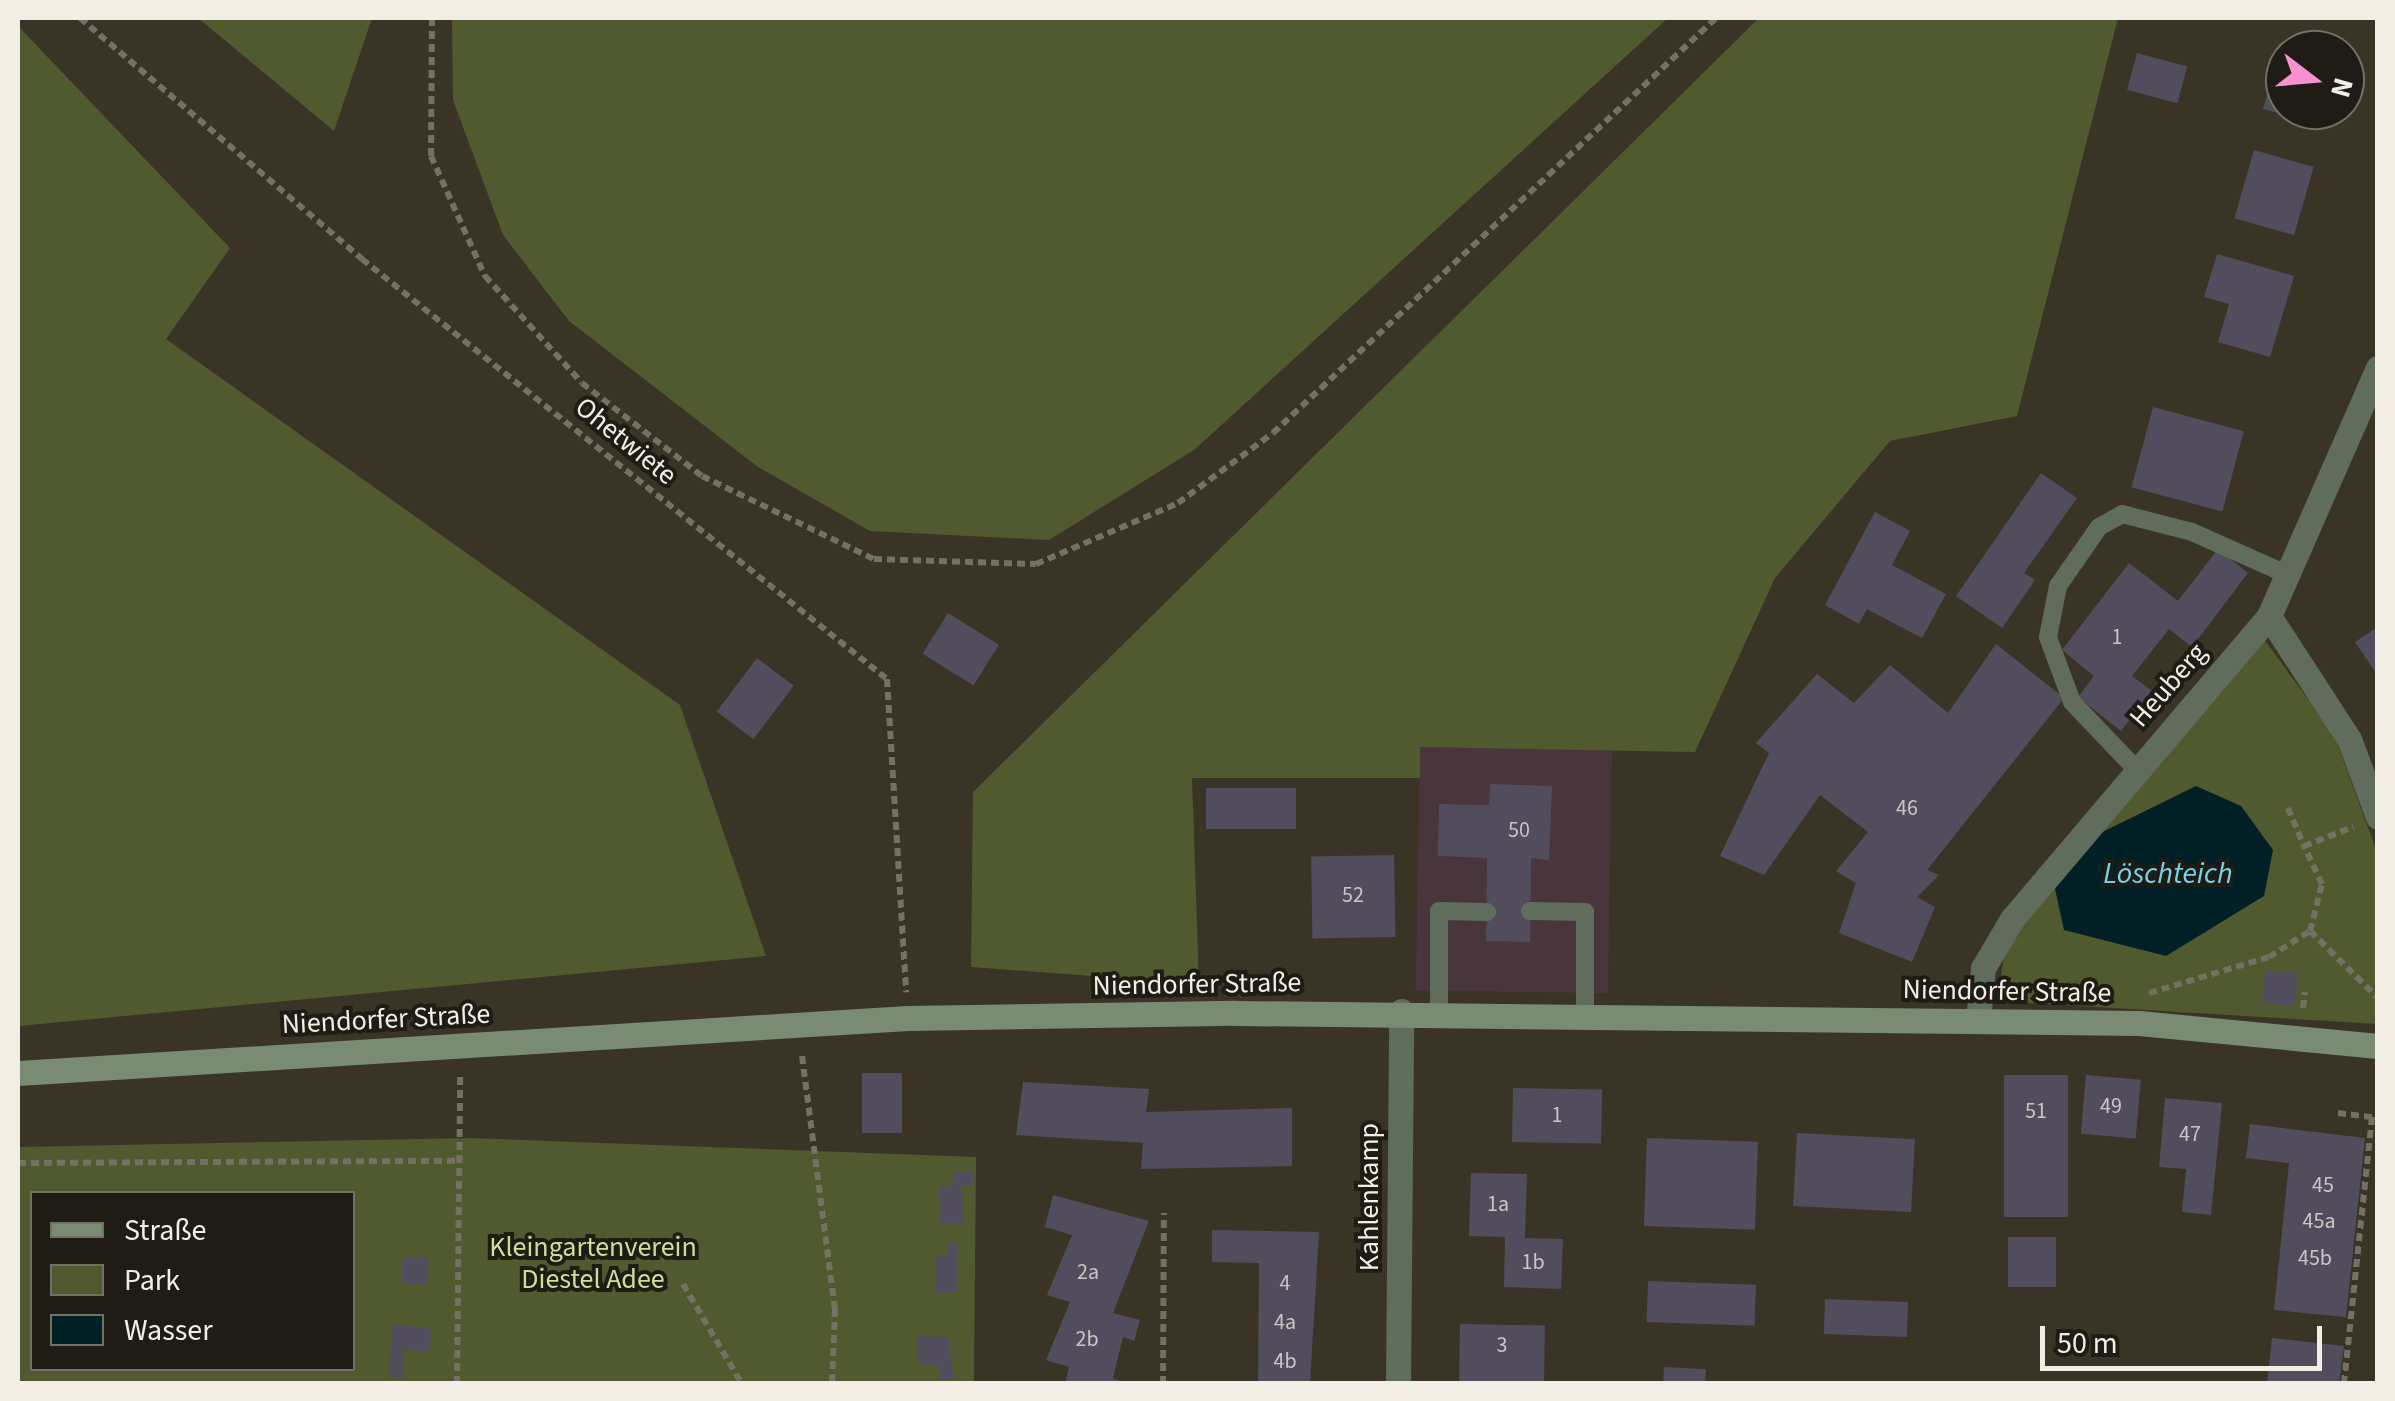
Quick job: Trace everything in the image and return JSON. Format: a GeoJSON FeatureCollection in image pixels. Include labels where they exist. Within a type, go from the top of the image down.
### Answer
{"type":"FeatureCollection","features":[{"type":"Feature","properties":{"kind":"main road","name":"Niendorfer Straße"},"geometry":{"type":"LineString","coordinates":[[18,1073],[907,1018],[1401,1011],[2139,1023],[2378,1046]]}},
{"type":"Feature","properties":{"kind":"street","name":"Heuberg"},"geometry":{"type":"LineString","coordinates":[[1978,1020],[1994,944],[2135,768],[2269,616],[2378,368]]}},
{"type":"Feature","properties":{"kind":"street"},"geometry":{"type":"LineString","coordinates":[[2269,616],[2349,738],[2368,821]]}},
{"type":"Feature","properties":{"kind":"street","name":"Kahlenkamp"},"geometry":{"type":"LineString","coordinates":[[1398,1384],[1401,1011]]}},
{"type":"Feature","properties":{"kind":"lane"},"geometry":{"type":"LineString","coordinates":[[2135,768],[2072,702],[2048,637],[2058,586],[2099,527],[2122,514],[2231,544],[2288,575]]}},
{"type":"Feature","properties":{"kind":"lane"},"geometry":{"type":"LineString","coordinates":[[1439,1011],[1439,912],[1487,912]]}},
{"type":"Feature","properties":{"kind":"lane"},"geometry":{"type":"LineString","coordinates":[[1530,912],[1585,912],[1584,1013]]}},
{"type":"Feature","properties":{"kind":"path","name":"Ohetwiete"},"geometry":{"type":"LineString","coordinates":[[80,18],[362,259],[887,679],[907,1018]]}},
{"type":"Feature","properties":{"kind":"path"},"geometry":{"type":"LineString","coordinates":[[432,18],[431,156],[485,276],[582,384],[702,476],[874,559],[1036,564],[1178,503],[1273,433],[1716,18]]}},
{"type":"Feature","properties":{"kind":"path"},"geometry":{"type":"LineString","coordinates":[[2138,1004],[2165,982],[2269,956],[2310,932],[2322,884],[2288,808]]}},
{"type":"Feature","properties":{"kind":"path"},"geometry":{"type":"LineString","coordinates":[[2304,846],[2368,821]]}},
{"type":"Feature","properties":{"kind":"path"},"geometry":{"type":"LineString","coordinates":[[2310,932],[2378,998]]}},
{"type":"Feature","properties":{"kind":"path"},"geometry":{"type":"LineString","coordinates":[[802,1056],[835,1309],[832,1384]]}},
{"type":"Feature","properties":{"kind":"path"},"geometry":{"type":"LineString","coordinates":[[457,1384],[460,1076]]}},
{"type":"Feature","properties":{"kind":"path"},"geometry":{"type":"LineString","coordinates":[[2338,1113],[2372,1117],[2344,1384]]}},
{"type":"Feature","properties":{"kind":"path"},"geometry":{"type":"LineString","coordinates":[[18,1163],[458,1161]]}},
{"type":"Feature","properties":{"kind":"path"},"geometry":{"type":"LineString","coordinates":[[1162,1384],[1164,1212]]}},
{"type":"Feature","properties":{"kind":"path"},"geometry":{"type":"LineString","coordinates":[[684,1284],[742,1384]]}},
{"type":"Feature","properties":{"kind":"shaded area"},"geometry":{"type":"Polygon","coordinates":[[[1420,747],[1612,750],[1608,993],[1416,990],[1420,747]]]}},
{"type":"Feature","properties":{"kind":"green space"},"geometry":{"type":"Polygon","coordinates":[[[198,18],[372,18],[334,131],[198,18]]]}},
{"type":"Feature","properties":{"kind":"green space"},"geometry":{"type":"Polygon","coordinates":[[[452,18],[1668,18],[1194,450],[1049,540],[870,531],[758,467],[569,321],[503,235],[453,100],[452,18]]]}},
{"type":"Feature","properties":{"kind":"green space"},"geometry":{"type":"Polygon","coordinates":[[[1759,18],[2118,18],[2017,416],[1890,441],[1775,578],[1695,752],[1420,747],[1420,778],[1192,778],[1199,984],[971,967],[973,792],[1759,18]]]}},
{"type":"Feature","properties":{"kind":"green space"},"geometry":{"type":"Polygon","coordinates":[[[18,26],[230,248],[166,339],[680,705],[766,956],[18,1026],[18,26]]]}},
{"type":"Feature","properties":{"kind":"green space"},"geometry":{"type":"Polygon","coordinates":[[[2261,635],[2334,735],[2377,852],[2377,1024],[1997,1001],[2006,944],[2261,635]]]}},
{"type":"Feature","properties":{"kind":"green space","name":"Kleingartenverein Diestel Adee"},"geometry":{"type":"Polygon","coordinates":[[[470,1138],[976,1157],[974,1383],[18,1383],[18,1147],[470,1138]]]}},
{"type":"Feature","properties":{"kind":"water","name":"Löschteich"},"geometry":{"type":"Polygon","coordinates":[[[2196,786],[2241,806],[2273,850],[2264,896],[2166,956],[2064,930],[2055,889],[2082,842],[2196,786]]]}},
{"type":"Feature","properties":{"kind":"building"},"geometry":{"type":"Polygon","coordinates":[[[2137,53],[2187,66],[2177,103],[2127,90],[2137,53]]]}},
{"type":"Feature","properties":{"kind":"building"},"geometry":{"type":"Polygon","coordinates":[[[2254,150],[2314,167],[2294,235],[2234,218],[2254,150]]]}},
{"type":"Feature","properties":{"kind":"building"},"geometry":{"type":"Polygon","coordinates":[[[2217,254],[2294,276],[2270,357],[2218,342],[2229,304],[2204,297],[2217,254]]]}},
{"type":"Feature","properties":{"kind":"building"},"geometry":{"type":"Polygon","coordinates":[[[2153,407],[2244,431],[2222,512],[2132,487],[2153,407]]]}},
{"type":"Feature","properties":{"kind":"building"},"geometry":{"type":"Polygon","coordinates":[[[2041,473],[2077,498],[2024,573],[2035,580],[2002,628],[1956,596],[2041,473]]]}},
{"type":"Feature","properties":{"kind":"building"},"geometry":{"type":"Polygon","coordinates":[[[1875,512],[1910,531],[1892,565],[1946,594],[1922,638],[1867,609],[1859,624],[1825,605],[1875,512]]]}},
{"type":"Feature","properties":{"kind":"building"},"geometry":{"type":"Polygon","coordinates":[[[2218,549],[2248,573],[2192,647],[2169,629],[2132,676],[2152,691],[2121,731],[2078,697],[2094,676],[2062,650],[2129,563],[2178,601],[2218,549]]]}},
{"type":"Feature","properties":{"kind":"building"},"geometry":{"type":"Polygon","coordinates":[[[948,613],[999,645],[973,686],[923,654],[948,613]]]}},
{"type":"Feature","properties":{"kind":"building"},"geometry":{"type":"Polygon","coordinates":[[[2378,627],[2378,676],[2355,642],[2378,627]]]}},
{"type":"Feature","properties":{"kind":"building"},"geometry":{"type":"Polygon","coordinates":[[[1996,644],[2064,698],[1927,870],[1939,875],[1917,897],[1935,907],[1912,962],[1839,933],[1856,883],[1836,871],[1868,832],[1820,795],[1764,875],[1720,856],[1769,753],[1756,743],[1817,674],[1854,703],[1890,665],[1948,713],[1996,644]]]}},
{"type":"Feature","properties":{"kind":"building"},"geometry":{"type":"Polygon","coordinates":[[[757,658],[794,686],[753,739],[717,712],[757,658]]]}},
{"type":"Feature","properties":{"kind":"building"},"geometry":{"type":"Polygon","coordinates":[[[1490,784],[1552,786],[1549,860],[1531,858],[1530,942],[1486,941],[1487,858],[1438,856],[1439,804],[1489,805],[1490,784]]]}},
{"type":"Feature","properties":{"kind":"building"},"geometry":{"type":"Polygon","coordinates":[[[1206,788],[1296,788],[1296,829],[1206,829],[1206,788]]]}},
{"type":"Feature","properties":{"kind":"building"},"geometry":{"type":"Polygon","coordinates":[[[1394,855],[1395,937],[1312,938],[1311,856],[1394,855]]]}},
{"type":"Feature","properties":{"kind":"building"},"geometry":{"type":"Polygon","coordinates":[[[2265,970],[2298,973],[2295,1006],[2262,1003],[2265,970]]]}},
{"type":"Feature","properties":{"kind":"building"},"geometry":{"type":"Polygon","coordinates":[[[862,1073],[902,1073],[902,1133],[862,1133],[862,1073]]]}},
{"type":"Feature","properties":{"kind":"building"},"geometry":{"type":"Polygon","coordinates":[[[2004,1075],[2068,1075],[2068,1217],[2004,1217],[2004,1075]]]}},
{"type":"Feature","properties":{"kind":"building"},"geometry":{"type":"Polygon","coordinates":[[[2086,1075],[2141,1080],[2136,1139],[2081,1134],[2086,1075]]]}},
{"type":"Feature","properties":{"kind":"building"},"geometry":{"type":"Polygon","coordinates":[[[1023,1082],[1149,1089],[1146,1112],[1292,1108],[1292,1166],[1141,1169],[1143,1143],[1016,1135],[1023,1082]]]}},
{"type":"Feature","properties":{"kind":"building"},"geometry":{"type":"Polygon","coordinates":[[[1513,1088],[1602,1090],[1601,1144],[1512,1142],[1513,1088]]]}},
{"type":"Feature","properties":{"kind":"building"},"geometry":{"type":"Polygon","coordinates":[[[2165,1098],[2222,1103],[2211,1215],[2182,1212],[2186,1169],[2159,1167],[2165,1098]]]}},
{"type":"Feature","properties":{"kind":"building"},"geometry":{"type":"Polygon","coordinates":[[[2250,1124],[2365,1138],[2346,1317],[2274,1310],[2289,1163],[2246,1158],[2250,1124]]]}},
{"type":"Feature","properties":{"kind":"building"},"geometry":{"type":"Polygon","coordinates":[[[1797,1133],[1915,1139],[1911,1212],[1793,1206],[1797,1133]]]}},
{"type":"Feature","properties":{"kind":"building"},"geometry":{"type":"Polygon","coordinates":[[[1647,1138],[1758,1142],[1755,1230],[1644,1226],[1647,1138]]]}},
{"type":"Feature","properties":{"kind":"building"},"geometry":{"type":"Polygon","coordinates":[[[954,1171],[974,1171],[974,1186],[962,1186],[963,1223],[939,1223],[939,1186],[953,1186],[954,1171]]]}},
{"type":"Feature","properties":{"kind":"building"},"geometry":{"type":"Polygon","coordinates":[[[1471,1173],[1527,1174],[1525,1238],[1563,1239],[1561,1289],[1504,1287],[1505,1237],[1469,1236],[1471,1173]]]}},
{"type":"Feature","properties":{"kind":"building"},"geometry":{"type":"Polygon","coordinates":[[[1053,1195],[1149,1221],[1113,1313],[1140,1320],[1134,1341],[1123,1337],[1113,1378],[1128,1384],[1065,1384],[1069,1367],[1046,1360],[1070,1302],[1047,1295],[1072,1235],[1045,1227],[1053,1195]]]}},
{"type":"Feature","properties":{"kind":"building"},"geometry":{"type":"Polygon","coordinates":[[[1212,1230],[1319,1232],[1310,1384],[1258,1384],[1259,1263],[1212,1262],[1212,1230]]]}},
{"type":"Feature","properties":{"kind":"building"},"geometry":{"type":"Polygon","coordinates":[[[2008,1237],[2056,1237],[2056,1287],[2008,1287],[2008,1237]]]}},
{"type":"Feature","properties":{"kind":"building"},"geometry":{"type":"Polygon","coordinates":[[[947,1243],[958,1243],[958,1292],[935,1293],[935,1256],[948,1256],[947,1243]]]}},
{"type":"Feature","properties":{"kind":"building"},"geometry":{"type":"Polygon","coordinates":[[[402,1257],[427,1257],[427,1283],[402,1283],[402,1257]]]}},
{"type":"Feature","properties":{"kind":"building"},"geometry":{"type":"Polygon","coordinates":[[[1648,1281],[1756,1285],[1755,1326],[1647,1322],[1648,1281]]]}},
{"type":"Feature","properties":{"kind":"building"},"geometry":{"type":"Polygon","coordinates":[[[1825,1299],[1908,1302],[1907,1337],[1824,1334],[1825,1299]]]}},
{"type":"Feature","properties":{"kind":"building"},"geometry":{"type":"Polygon","coordinates":[[[392,1324],[431,1329],[430,1351],[404,1350],[403,1378],[389,1377],[392,1324]]]}},
{"type":"Feature","properties":{"kind":"building"},"geometry":{"type":"Polygon","coordinates":[[[1460,1324],[1545,1325],[1544,1384],[1459,1384],[1460,1324]]]}},
{"type":"Feature","properties":{"kind":"building"},"geometry":{"type":"Polygon","coordinates":[[[918,1336],[948,1337],[954,1380],[939,1379],[939,1365],[917,1364],[918,1336]]]}},
{"type":"Feature","properties":{"kind":"building"},"geometry":{"type":"Polygon","coordinates":[[[2272,1338],[2344,1346],[2339,1384],[2267,1384],[2272,1338]]]}},
{"type":"Feature","properties":{"kind":"building"},"geometry":{"type":"Polygon","coordinates":[[[1664,1367],[1706,1369],[1705,1384],[1663,1384],[1664,1367]]]}}]}
